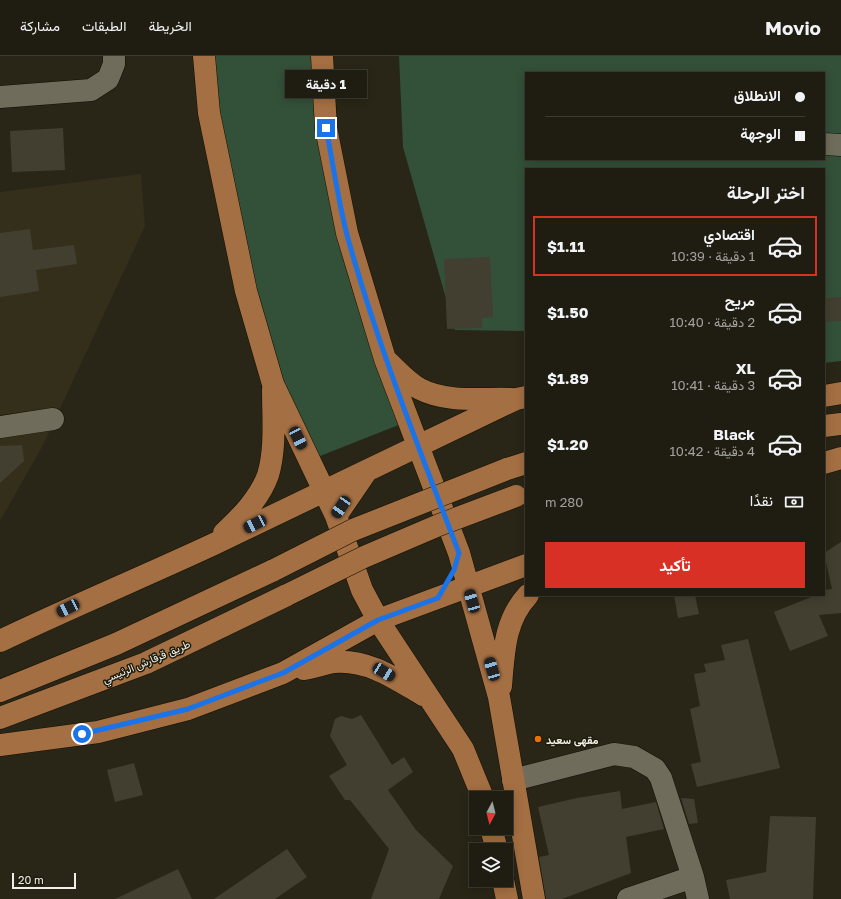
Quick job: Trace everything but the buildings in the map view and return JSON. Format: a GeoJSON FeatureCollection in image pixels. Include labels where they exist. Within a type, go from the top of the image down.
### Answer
{"type":"FeatureCollection","features":[{"type":"Feature","properties":{"kind":"main road"},"geometry":{"type":"LineString","coordinates":[[204,56],[209,113],[246,291],[273,384],[336,516],[362,590],[378,620],[427,698],[463,749],[480,791]]}},
{"type":"Feature","properties":{"kind":"main road"},"geometry":{"type":"LineString","coordinates":[[322,56],[326,128],[347,233],[385,359],[459,553],[500,697],[534,899]]}},
{"type":"Feature","properties":{"kind":"main road"},"geometry":{"type":"LineString","coordinates":[[385,359],[418,389],[432,395],[448,398],[521,398]]}},
{"type":"Feature","properties":{"kind":"main road"},"geometry":{"type":"LineString","coordinates":[[213,544],[244,514],[259,492],[268,475],[272,444],[273,384]]}},
{"type":"Feature","properties":{"kind":"main road"},"geometry":{"type":"LineString","coordinates":[[0,641],[68,608],[213,544],[419,445],[521,398]]}},
{"type":"Feature","properties":{"kind":"main road"},"geometry":{"type":"LineString","coordinates":[[825,426],[841,424]]}},
{"type":"Feature","properties":{"kind":"main road"},"geometry":{"type":"LineString","coordinates":[[825,462],[841,458]]}},
{"type":"Feature","properties":{"kind":"main road"},"geometry":{"type":"LineString","coordinates":[[336,516],[362,475],[370,469],[394,463],[428,470]]}},
{"type":"Feature","properties":{"kind":"main road"},"geometry":{"type":"LineString","coordinates":[[0,691],[116,644],[274,570],[353,530],[516,466]]}},
{"type":"Feature","properties":{"kind":"main road","name":"طريق قرقارش الرئيسي"},"geometry":{"type":"LineString","coordinates":[[0,718],[146,663],[364,557],[439,525],[521,495]]}},
{"type":"Feature","properties":{"kind":"main road"},"geometry":{"type":"LineString","coordinates":[[438,598],[454,570],[459,553]]}},
{"type":"Feature","properties":{"kind":"main road"},"geometry":{"type":"LineString","coordinates":[[0,745],[98,732],[188,709],[283,673],[378,620],[525,565]]}},
{"type":"Feature","properties":{"kind":"main road"},"geometry":{"type":"LineString","coordinates":[[362,590],[380,601],[411,608]]}},
{"type":"Feature","properties":{"kind":"main road"},"geometry":{"type":"LineString","coordinates":[[500,697],[506,634],[519,605],[527,596]]}},
{"type":"Feature","properties":{"kind":"main road"},"geometry":{"type":"LineString","coordinates":[[283,673],[335,662],[363,664],[384,672],[427,698]]}},
{"type":"Feature","properties":{"kind":"main road"},"geometry":{"type":"LineString","coordinates":[[504,887],[507,899]]}},
{"type":"Feature","properties":{"kind":"street"},"geometry":{"type":"LineString","coordinates":[[0,97],[91,90],[108,79],[114,64],[114,56]]}},
{"type":"Feature","properties":{"kind":"street"},"geometry":{"type":"LineString","coordinates":[[825,144],[841,145]]}},
{"type":"Feature","properties":{"kind":"street"},"geometry":{"type":"LineString","coordinates":[[0,427],[53,419]]}},
{"type":"Feature","properties":{"kind":"street"},"geometry":{"type":"LineString","coordinates":[[513,780],[614,754],[634,757],[646,763],[655,769],[661,778],[693,877],[698,899]]}},
{"type":"Feature","properties":{"kind":"street"},"geometry":{"type":"LineString","coordinates":[[628,899],[693,877]]}},
{"type":"Feature","properties":{"kind":"shaded area"},"geometry":{"type":"Polygon","coordinates":[[[141,174],[145,226],[43,445],[0,521],[0,192],[141,174]]]}},
{"type":"Feature","properties":{"kind":"green space"},"geometry":{"type":"Polygon","coordinates":[[[213,56],[313,56],[333,209],[351,286],[401,424],[315,458],[280,374],[263,326],[225,170],[213,56]]]}},
{"type":"Feature","properties":{"kind":"green space"},"geometry":{"type":"Polygon","coordinates":[[[399,56],[841,56],[841,361],[825,363],[825,168],[525,168],[525,331],[455,330],[403,147],[399,56]]]}},
{"type":"Feature","properties":{"kind":"place","name":"مقهى سعيد"},"geometry":{"type":"Point","coordinates":[538,739]}},
{"type":"Feature","properties":{"kind":"route"},"geometry":{"type":"LineString","coordinates":[[82,734],[98,732],[188,709],[283,673],[378,620],[438,598],[454,570],[459,553],[385,359],[368,306],[347,233],[326,128]]}}]}
